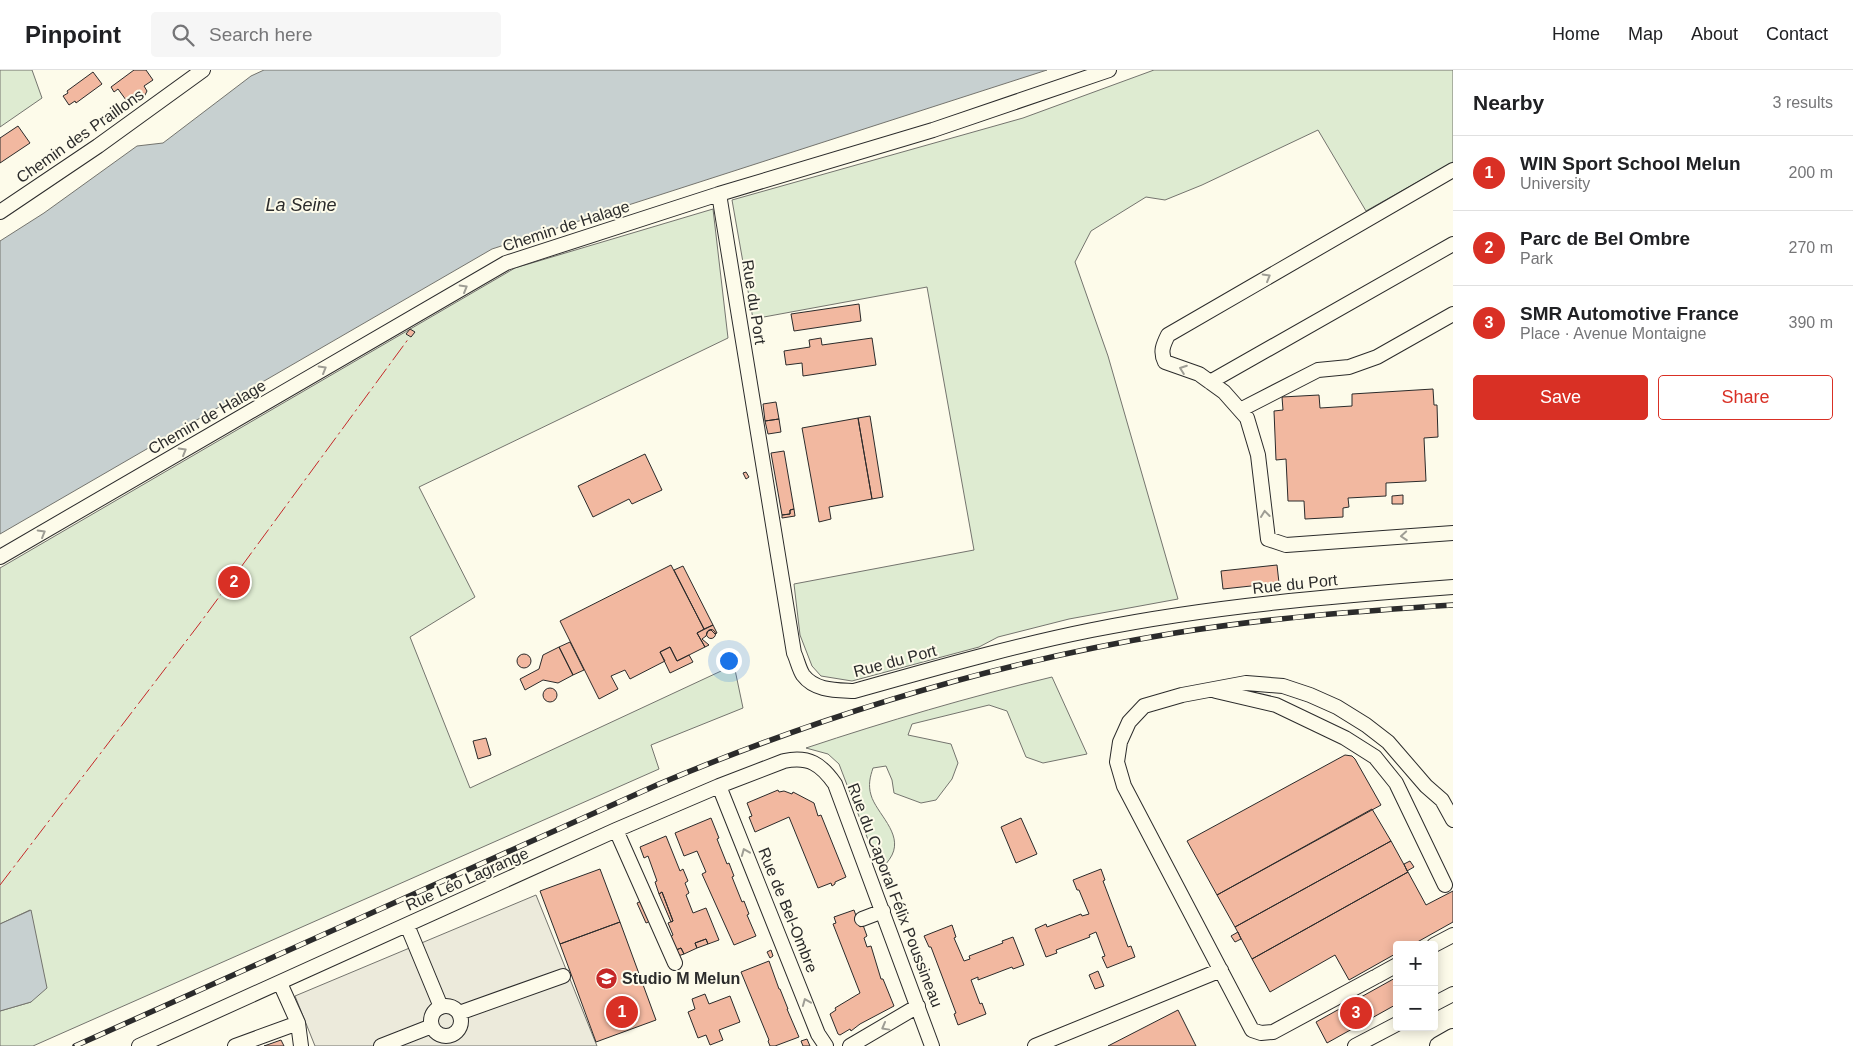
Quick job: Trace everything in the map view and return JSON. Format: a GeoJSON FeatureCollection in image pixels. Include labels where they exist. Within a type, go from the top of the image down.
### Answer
{"type":"FeatureCollection","features":[{"type":"Feature","properties":{"kind":"main road"},"geometry":{"type":"LineString","coordinates":[[1439,1046],[1453,1038]]}},
{"type":"Feature","properties":{"kind":"street","name":"Chemin des Praillons"},"geometry":{"type":"LineString","coordinates":[[0,212],[98,146],[203,70]]}},
{"type":"Feature","properties":{"kind":"street","name":"Chemin de Halage"},"geometry":{"type":"LineString","coordinates":[[0,557],[506,263],[719,194],[933,130],[1109,70]]}},
{"type":"Feature","properties":{"kind":"street"},"geometry":{"type":"LineString","coordinates":[[1453,170],[1168,335],[1163,346],[1162,356],[1165,362],[1199,374],[1224,392],[1246,418],[1258,455],[1268,538],[1286,544],[1453,533]]}},
{"type":"Feature","properties":{"kind":"street","name":"Rue du Port"},"geometry":{"type":"LineString","coordinates":[[719,194],[794,653],[803,674],[815,686],[834,690],[854,691],[1006,648],[1183,614],[1453,587]]}},
{"type":"Feature","properties":{"kind":"street"},"geometry":{"type":"LineString","coordinates":[[1210,382],[1453,244]]}},
{"type":"Feature","properties":{"kind":"street"},"geometry":{"type":"LineString","coordinates":[[1240,410],[1318,370],[1348,366],[1378,357],[1453,314]]}},
{"type":"Feature","properties":{"kind":"street"},"geometry":{"type":"LineString","coordinates":[[1393,967],[1273,1032],[1262,1033],[1252,1030],[1124,786],[1117,762],[1120,742],[1129,722],[1144,706],[1182,695],[1246,684],[1283,686],[1337,707],[1366,725],[1388,742],[1426,786],[1442,800],[1453,820]]}},
{"type":"Feature","properties":{"kind":"street"},"geometry":{"type":"LineString","coordinates":[[1210,690],[1276,704],[1345,738],[1375,758],[1396,783],[1445,884]]}},
{"type":"Feature","properties":{"kind":"street","name":"Rue Léo Lagrange"},"geometry":{"type":"LineString","coordinates":[[139,1046],[616,830],[719,786],[784,761],[795,759],[814,763]]}},
{"type":"Feature","properties":{"kind":"street","name":"Rue du Caporal Félix Poussineau"},"geometry":{"type":"LineString","coordinates":[[814,763],[826,771],[835,784],[932,1046]]}},
{"type":"Feature","properties":{"kind":"street","name":"Rue de Bel-Ombre"},"geometry":{"type":"LineString","coordinates":[[719,786],[818,1034],[826,1046]]}},
{"type":"Feature","properties":{"kind":"street"},"geometry":{"type":"LineString","coordinates":[[616,830],[675,963]]}},
{"type":"Feature","properties":{"kind":"street"},"geometry":{"type":"LineString","coordinates":[[862,919],[883,911]]}},
{"type":"Feature","properties":{"kind":"street"},"geometry":{"type":"LineString","coordinates":[[407,925],[441,1007]]}},
{"type":"Feature","properties":{"kind":"street"},"geometry":{"type":"LineString","coordinates":[[1438,943],[1453,935]]}},
{"type":"Feature","properties":{"kind":"street"},"geometry":{"type":"LineString","coordinates":[[1035,1046],[1221,970]]}},
{"type":"Feature","properties":{"kind":"street"},"geometry":{"type":"LineString","coordinates":[[459,1013],[563,976]]}},
{"type":"Feature","properties":{"kind":"street"},"geometry":{"type":"LineString","coordinates":[[280,983],[298,1023],[301,1046]]}},
{"type":"Feature","properties":{"kind":"street"},"geometry":{"type":"LineString","coordinates":[[1438,1002],[1453,994]]}},
{"type":"Feature","properties":{"kind":"street"},"geometry":{"type":"LineString","coordinates":[[451,1006],[459,1013],[461,1022],[454,1040],[448,1036],[438,1034],[432,1026],[433,1013],[441,1007],[451,1006]]}},
{"type":"Feature","properties":{"kind":"street"},"geometry":{"type":"LineString","coordinates":[[850,1046],[918,1006]]}},
{"type":"Feature","properties":{"kind":"street"},"geometry":{"type":"LineString","coordinates":[[235,1046],[298,1023]]}},
{"type":"Feature","properties":{"kind":"street"},"geometry":{"type":"LineString","coordinates":[[381,1046],[432,1026]]}},
{"type":"Feature","properties":{"kind":"street"},"geometry":{"type":"LineString","coordinates":[[1355,1046],[1393,1026]]}},
{"type":"Feature","properties":{"kind":"green space"},"geometry":{"type":"Polygon","coordinates":[[[0,70],[32,70],[42,98],[0,127],[0,70]]]}},
{"type":"Feature","properties":{"kind":"green space"},"geometry":{"type":"Polygon","coordinates":[[[1154,70],[1453,70],[1453,162],[1366,211],[1318,130],[1202,185],[1165,200],[1146,197],[1091,231],[1075,262],[1108,356],[1178,599],[1069,619],[998,637],[979,647],[852,681],[821,676],[812,666],[800,635],[794,584],[974,550],[927,287],[753,319],[732,200],[1023,118],[1154,70]]]}},
{"type":"Feature","properties":{"kind":"green space"},"geometry":{"type":"Polygon","coordinates":[[[713,209],[728,338],[419,487],[475,597],[410,637],[470,788],[734,665],[743,708],[651,745],[659,769],[33,1046],[0,1046],[0,1011],[31,1002],[30,910],[0,924],[0,568],[515,268],[713,209]]]}},
{"type":"Feature","properties":{"kind":"green space"},"geometry":{"type":"Polygon","coordinates":[[[1052,677],[1087,754],[1043,763],[1026,757],[1007,711],[989,705],[912,724],[908,735],[951,744],[958,763],[952,779],[936,800],[921,803],[894,793],[892,780],[886,766],[873,768],[870,781],[871,795],[892,831],[894,839],[892,855],[880,871],[839,764],[828,754],[806,748],[928,710],[1052,677]]]}},
{"type":"Feature","properties":{"kind":"shaded area"},"geometry":{"type":"Polygon","coordinates":[[[536,895],[597,1046],[315,1046],[295,996],[536,895]]]}},
{"type":"Feature","properties":{"kind":"water","name":"La Seine"},"geometry":{"type":"Polygon","coordinates":[[[264,70],[1047,70],[492,249],[0,534],[0,241],[44,213],[137,146],[163,143],[251,76],[264,70]]]}},
{"type":"Feature","properties":{"kind":"water"},"geometry":{"type":"Polygon","coordinates":[[[31,910],[47,988],[31,1002],[0,1011],[0,924],[31,910]]]}},
{"type":"Feature","properties":{"kind":"building"},"geometry":{"type":"Polygon","coordinates":[[[134,70],[146,70],[153,80],[144,86],[147,91],[144,97],[139,97],[136,93],[126,100],[118,89],[114,92],[111,87],[134,70]]]}},
{"type":"Feature","properties":{"kind":"building"},"geometry":{"type":"Polygon","coordinates":[[[93,72],[102,84],[76,103],[75,101],[69,105],[63,96],[93,72]]]}},
{"type":"Feature","properties":{"kind":"building"},"geometry":{"type":"Polygon","coordinates":[[[18,126],[30,143],[0,163],[0,138],[18,126]]]}},
{"type":"Feature","properties":{"kind":"building"},"geometry":{"type":"Polygon","coordinates":[[[46,159],[51,162],[48,167],[42,163],[46,159]]]}},
{"type":"Feature","properties":{"kind":"building"},"geometry":{"type":"Polygon","coordinates":[[[859,304],[861,321],[794,331],[791,314],[859,304]]]}},
{"type":"Feature","properties":{"kind":"building"},"geometry":{"type":"Polygon","coordinates":[[[410,329],[415,332],[411,337],[406,334],[410,329]]]}},
{"type":"Feature","properties":{"kind":"building"},"geometry":{"type":"Polygon","coordinates":[[[821,338],[822,345],[872,338],[876,365],[803,376],[802,363],[786,365],[784,351],[810,347],[809,340],[821,338]]]}},
{"type":"Feature","properties":{"kind":"building"},"geometry":{"type":"Polygon","coordinates":[[[1433,389],[1434,405],[1437,405],[1438,437],[1424,438],[1426,481],[1386,483],[1386,496],[1348,498],[1349,507],[1343,508],[1343,517],[1305,519],[1304,501],[1288,501],[1286,459],[1276,460],[1274,411],[1283,410],[1282,397],[1319,395],[1320,408],[1352,406],[1352,394],[1433,389]]]}},
{"type":"Feature","properties":{"kind":"building"},"geometry":{"type":"Polygon","coordinates":[[[776,402],[779,419],[765,421],[763,404],[776,402]]]}},
{"type":"Feature","properties":{"kind":"building"},"geometry":{"type":"Polygon","coordinates":[[[870,416],[883,497],[872,499],[858,418],[870,416]]]}},
{"type":"Feature","properties":{"kind":"building"},"geometry":{"type":"Polygon","coordinates":[[[858,418],[872,499],[829,507],[831,519],[819,522],[802,428],[858,418]]]}},
{"type":"Feature","properties":{"kind":"building"},"geometry":{"type":"Polygon","coordinates":[[[779,419],[781,432],[768,434],[765,421],[779,419]]]}},
{"type":"Feature","properties":{"kind":"building"},"geometry":{"type":"Polygon","coordinates":[[[784,451],[794,509],[790,510],[790,514],[782,515],[771,453],[784,451]]]}},
{"type":"Feature","properties":{"kind":"building"},"geometry":{"type":"Polygon","coordinates":[[[645,454],[662,490],[632,504],[629,499],[593,517],[578,486],[645,454]]]}},
{"type":"Feature","properties":{"kind":"building"},"geometry":{"type":"Polygon","coordinates":[[[746,472],[749,477],[746,479],[743,473],[746,472]]]}},
{"type":"Feature","properties":{"kind":"building"},"geometry":{"type":"Polygon","coordinates":[[[1403,495],[1403,504],[1392,504],[1392,496],[1403,495]]]}},
{"type":"Feature","properties":{"kind":"building"},"geometry":{"type":"Polygon","coordinates":[[[794,509],[795,516],[782,518],[782,515],[790,514],[790,510],[794,509]]]}},
{"type":"Feature","properties":{"kind":"building"},"geometry":{"type":"Polygon","coordinates":[[[671,565],[704,629],[697,633],[705,647],[677,661],[670,647],[660,652],[665,661],[630,679],[625,670],[611,676],[618,689],[599,699],[560,621],[671,565]]]}},
{"type":"Feature","properties":{"kind":"building"},"geometry":{"type":"Polygon","coordinates":[[[1277,565],[1279,583],[1223,589],[1221,571],[1277,565]]]}},
{"type":"Feature","properties":{"kind":"building"},"geometry":{"type":"Polygon","coordinates":[[[683,566],[713,625],[704,629],[674,570],[683,566]]]}},
{"type":"Feature","properties":{"kind":"building"},"geometry":{"type":"Polygon","coordinates":[[[713,625],[717,633],[715,634],[711,630],[708,631],[702,639],[709,645],[705,647],[697,633],[713,625]]]}},
{"type":"Feature","properties":{"kind":"building"},"geometry":{"type":"Polygon","coordinates":[[[711,629],[716,634],[711,639],[706,634],[711,629]]]}},
{"type":"Feature","properties":{"kind":"building"},"geometry":{"type":"Polygon","coordinates":[[[570,642],[584,670],[573,675],[559,647],[570,642]]]}},
{"type":"Feature","properties":{"kind":"building"},"geometry":{"type":"Polygon","coordinates":[[[559,647],[573,675],[558,683],[543,680],[525,690],[520,679],[539,669],[543,655],[559,647]]]}},
{"type":"Feature","properties":{"kind":"building"},"geometry":{"type":"Polygon","coordinates":[[[670,647],[677,661],[689,655],[693,662],[670,673],[660,652],[670,647]]]}},
{"type":"Feature","properties":{"kind":"building"},"geometry":{"type":"Polygon","coordinates":[[[521,654],[527,654],[531,661],[527,668],[521,668],[517,664],[517,658],[521,654]]]}},
{"type":"Feature","properties":{"kind":"building"},"geometry":{"type":"Polygon","coordinates":[[[547,688],[553,688],[557,695],[553,702],[547,702],[543,698],[543,692],[547,688]]]}},
{"type":"Feature","properties":{"kind":"building"},"geometry":{"type":"Polygon","coordinates":[[[486,738],[491,755],[478,759],[473,741],[486,738]]]}},
{"type":"Feature","properties":{"kind":"building"},"geometry":{"type":"Polygon","coordinates":[[[1345,755],[1352,756],[1355,759],[1381,805],[1217,895],[1187,841],[1345,755]]]}},
{"type":"Feature","properties":{"kind":"building"},"geometry":{"type":"Polygon","coordinates":[[[778,790],[779,792],[784,791],[792,794],[793,792],[814,803],[818,816],[821,815],[846,877],[835,882],[832,886],[831,883],[818,888],[789,817],[755,832],[749,817],[752,816],[747,803],[778,790]]]}},
{"type":"Feature","properties":{"kind":"building"},"geometry":{"type":"Polygon","coordinates":[[[1372,809],[1391,841],[1235,927],[1217,895],[1372,809]]]}},
{"type":"Feature","properties":{"kind":"building"},"geometry":{"type":"Polygon","coordinates":[[[711,818],[719,838],[717,839],[727,864],[729,863],[734,876],[732,877],[742,902],[744,901],[749,914],[747,915],[756,936],[734,945],[702,874],[706,872],[697,851],[684,856],[675,833],[711,818]]]}},
{"type":"Feature","properties":{"kind":"building"},"geometry":{"type":"Polygon","coordinates":[[[1021,818],[1037,854],[1016,863],[1001,827],[1021,818]]]}},
{"type":"Feature","properties":{"kind":"building"},"geometry":{"type":"Polygon","coordinates":[[[666,836],[680,871],[683,869],[688,881],[685,883],[689,893],[686,895],[693,913],[706,908],[719,940],[708,944],[706,939],[695,943],[697,948],[684,954],[681,948],[676,950],[670,937],[673,935],[668,923],[673,921],[662,892],[659,894],[655,882],[657,881],[648,856],[644,858],[640,847],[666,836]]]}},
{"type":"Feature","properties":{"kind":"building"},"geometry":{"type":"Polygon","coordinates":[[[1391,841],[1408,872],[1252,959],[1235,927],[1391,841]]]}},
{"type":"Feature","properties":{"kind":"building"},"geometry":{"type":"Polygon","coordinates":[[[1410,861],[1414,867],[1407,871],[1404,864],[1410,861]]]}},
{"type":"Feature","properties":{"kind":"building"},"geometry":{"type":"Polygon","coordinates":[[[600,869],[620,922],[560,944],[540,891],[600,869]]]}},
{"type":"Feature","properties":{"kind":"building"},"geometry":{"type":"Polygon","coordinates":[[[1101,869],[1105,880],[1103,881],[1128,947],[1131,946],[1135,957],[1107,968],[1102,957],[1105,956],[1096,932],[1089,935],[1090,937],[1056,950],[1057,953],[1046,957],[1035,929],[1046,924],[1047,927],[1081,914],[1082,916],[1089,914],[1073,880],[1101,869]]]}},
{"type":"Feature","properties":{"kind":"building"},"geometry":{"type":"Polygon","coordinates":[[[1408,872],[1426,905],[1453,891],[1453,922],[1419,941],[1393,941],[1393,955],[1349,980],[1335,955],[1270,992],[1252,959],[1408,872]]]}},
{"type":"Feature","properties":{"kind":"building"},"geometry":{"type":"Polygon","coordinates":[[[662,892],[673,921],[671,922],[659,894],[662,892]]]}},
{"type":"Feature","properties":{"kind":"building"},"geometry":{"type":"Polygon","coordinates":[[[644,900],[653,920],[646,923],[637,903],[644,900]]]}},
{"type":"Feature","properties":{"kind":"building"},"geometry":{"type":"Polygon","coordinates":[[[786,909],[789,915],[785,916],[783,910],[786,909]]]}},
{"type":"Feature","properties":{"kind":"building"},"geometry":{"type":"Polygon","coordinates":[[[854,910],[860,927],[863,925],[867,936],[864,938],[867,947],[871,946],[881,979],[883,979],[894,1006],[860,1024],[851,1031],[850,1029],[840,1035],[830,1014],[836,1010],[835,1008],[860,993],[833,924],[836,923],[834,917],[854,910]]]}},
{"type":"Feature","properties":{"kind":"building"},"geometry":{"type":"Polygon","coordinates":[[[620,922],[656,1020],[596,1042],[560,944],[620,922]]]}},
{"type":"Feature","properties":{"kind":"building"},"geometry":{"type":"Polygon","coordinates":[[[952,925],[956,937],[954,938],[964,961],[970,959],[969,956],[1003,943],[1002,941],[1013,937],[1024,965],[1013,969],[1012,967],[978,980],[978,977],[971,980],[986,1014],[958,1025],[954,1014],[956,1013],[931,947],[929,947],[924,936],[952,925]]]}},
{"type":"Feature","properties":{"kind":"building"},"geometry":{"type":"Polygon","coordinates":[[[1238,932],[1241,939],[1235,942],[1231,936],[1238,932]]]}},
{"type":"Feature","properties":{"kind":"building"},"geometry":{"type":"Polygon","coordinates":[[[706,939],[708,944],[697,948],[695,943],[706,939]]]}},
{"type":"Feature","properties":{"kind":"building"},"geometry":{"type":"Polygon","coordinates":[[[681,948],[684,954],[678,956],[676,950],[681,948]]]}},
{"type":"Feature","properties":{"kind":"building"},"geometry":{"type":"Polygon","coordinates":[[[771,950],[773,956],[770,958],[767,952],[771,950]]]}},
{"type":"Feature","properties":{"kind":"building"},"geometry":{"type":"Polygon","coordinates":[[[769,961],[799,1037],[775,1046],[770,1046],[741,972],[769,961]]]}},
{"type":"Feature","properties":{"kind":"building"},"geometry":{"type":"Polygon","coordinates":[[[1098,971],[1104,986],[1095,989],[1089,975],[1098,971]]]}},
{"type":"Feature","properties":{"kind":"building"},"geometry":{"type":"Polygon","coordinates":[[[1393,979],[1393,1006],[1327,1043],[1316,1022],[1393,979]]]}},
{"type":"Feature","properties":{"kind":"building"},"geometry":{"type":"Polygon","coordinates":[[[705,994],[709,1004],[730,996],[740,1022],[719,1030],[723,1040],[710,1045],[706,1035],[698,1038],[688,1012],[695,1009],[692,999],[705,994]]]}},
{"type":"Feature","properties":{"kind":"building"},"geometry":{"type":"Polygon","coordinates":[[[1178,1010],[1196,1046],[1108,1046],[1178,1010]]]}},
{"type":"Feature","properties":{"kind":"building"},"geometry":{"type":"Polygon","coordinates":[[[807,1039],[810,1046],[803,1046],[801,1041],[807,1039]]]}},
{"type":"Feature","properties":{"kind":"building"},"geometry":{"type":"Polygon","coordinates":[[[281,1040],[284,1046],[264,1046],[281,1040]]]}},
{"type":"Feature","properties":{"kind":"railway"},"geometry":{"type":"LineString","coordinates":[[75,1046],[659,784],[785,735],[848,713],[977,675],[1043,659],[1175,633],[1244,623],[1453,605]]}},
{"type":"Feature","properties":{"kind":"power"},"geometry":{"type":"LineString","coordinates":[[0,885],[200,623],[409,338]]}},
{"type":"Feature","properties":{"kind":"place","name":"Parc de Bel Ombre"},"geometry":{"type":"Point","coordinates":[234,582]}},
{"type":"Feature","properties":{"kind":"place","name":"Studio M Melun"},"geometry":{"type":"Point","coordinates":[606,978]}},
{"type":"Feature","properties":{"kind":"place","name":"WIN Sport School Melun"},"geometry":{"type":"Point","coordinates":[622,1012]}},
{"type":"Feature","properties":{"kind":"place","name":"SMR Automotive France"},"geometry":{"type":"Point","coordinates":[1356,1013]}}]}
